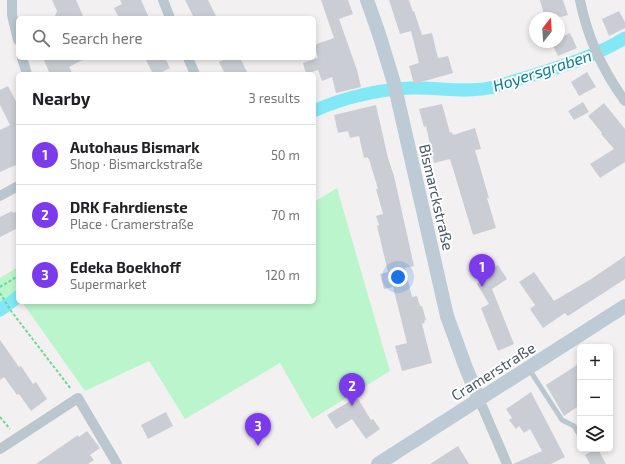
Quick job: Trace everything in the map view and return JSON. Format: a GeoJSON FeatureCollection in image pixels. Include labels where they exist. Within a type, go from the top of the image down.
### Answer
{"type":"FeatureCollection","features":[{"type":"Feature","properties":{"kind":"main road","name":"Bismarckstraße"},"geometry":{"type":"LineString","coordinates":[[367,0],[379,34],[395,90],[448,316],[466,368],[479,399]]}},
{"type":"Feature","properties":{"kind":"main road","name":"Cramerstraße"},"geometry":{"type":"LineString","coordinates":[[378,464],[625,306]]}},
{"type":"Feature","properties":{"kind":"street"},"geometry":{"type":"LineString","coordinates":[[12,0],[12,15],[16,32]]}},
{"type":"Feature","properties":{"kind":"street"},"geometry":{"type":"LineString","coordinates":[[162,0],[169,16]]}},
{"type":"Feature","properties":{"kind":"street"},"geometry":{"type":"LineString","coordinates":[[580,0],[588,29],[600,60],[613,85],[625,100]]}},
{"type":"Feature","properties":{"kind":"street"},"geometry":{"type":"LineString","coordinates":[[23,60],[26,72]]}},
{"type":"Feature","properties":{"kind":"street"},"geometry":{"type":"LineString","coordinates":[[189,60],[194,72]]}},
{"type":"Feature","properties":{"kind":"street"},"geometry":{"type":"LineString","coordinates":[[0,196],[16,187]]}},
{"type":"Feature","properties":{"kind":"street"},"geometry":{"type":"LineString","coordinates":[[0,449],[78,398],[117,464]]}},
{"type":"Feature","properties":{"kind":"street"},"geometry":{"type":"LineString","coordinates":[[479,399],[507,464]]}},
{"type":"Feature","properties":{"kind":"lane"},"geometry":{"type":"LineString","coordinates":[[528,368],[562,420],[574,426],[577,431]]}},
{"type":"Feature","properties":{"kind":"path"},"geometry":{"type":"LineString","coordinates":[[0,287],[16,277]]}},
{"type":"Feature","properties":{"kind":"path"},"geometry":{"type":"LineString","coordinates":[[0,293],[11,311],[78,398]]}},
{"type":"Feature","properties":{"kind":"path"},"geometry":{"type":"LineString","coordinates":[[0,417],[18,437]]}},
{"type":"Feature","properties":{"kind":"green space"},"geometry":{"type":"Polygon","coordinates":[[[337,188],[390,371],[312,419],[280,363],[185,419],[149,361],[85,391],[23,304],[316,304],[316,201],[337,188]]]}},
{"type":"Feature","properties":{"kind":"green space"},"geometry":{"type":"Polygon","coordinates":[[[16,268],[16,304],[19,304],[0,317],[0,278],[16,268]]]}},
{"type":"Feature","properties":{"kind":"building"},"geometry":{"type":"Polygon","coordinates":[[[52,0],[76,0],[83,16],[55,16],[57,11],[52,0]]]}},
{"type":"Feature","properties":{"kind":"building"},"geometry":{"type":"Polygon","coordinates":[[[120,0],[141,0],[148,16],[118,16],[114,8],[122,4],[120,0]]]}},
{"type":"Feature","properties":{"kind":"building"},"geometry":{"type":"Polygon","coordinates":[[[185,0],[208,0],[216,16],[193,16],[185,0]]]}},
{"type":"Feature","properties":{"kind":"building"},"geometry":{"type":"Polygon","coordinates":[[[321,0],[348,0],[353,14],[339,19],[357,70],[361,87],[336,93],[332,77],[322,81],[318,70],[305,72],[303,63],[316,60],[318,58],[316,44],[334,38],[321,0]]]}},
{"type":"Feature","properties":{"kind":"building"},"geometry":{"type":"Polygon","coordinates":[[[389,0],[409,0],[422,35],[432,33],[438,58],[448,56],[453,73],[414,84],[409,66],[419,63],[411,31],[400,34],[389,0]]]}},
{"type":"Feature","properties":{"kind":"building"},"geometry":{"type":"Polygon","coordinates":[[[540,0],[563,0],[568,15],[565,16],[565,12],[543,12],[540,0]]]}},
{"type":"Feature","properties":{"kind":"building"},"geometry":{"type":"Polygon","coordinates":[[[619,11],[625,22],[625,28],[609,36],[602,19],[619,11]]]}},
{"type":"Feature","properties":{"kind":"building"},"geometry":{"type":"Polygon","coordinates":[[[570,33],[577,48],[558,56],[554,48],[565,48],[565,35],[570,33]]]}},
{"type":"Feature","properties":{"kind":"building"},"geometry":{"type":"Polygon","coordinates":[[[44,60],[82,60],[69,67],[72,72],[49,72],[44,60]]]}},
{"type":"Feature","properties":{"kind":"building"},"geometry":{"type":"Polygon","coordinates":[[[146,60],[166,60],[170,68],[162,72],[152,72],[146,60]]]}},
{"type":"Feature","properties":{"kind":"building"},"geometry":{"type":"Polygon","coordinates":[[[224,60],[241,60],[247,72],[224,72],[219,62],[224,60]]]}},
{"type":"Feature","properties":{"kind":"building"},"geometry":{"type":"Polygon","coordinates":[[[587,72],[596,87],[579,96],[571,82],[587,72]]]}},
{"type":"Feature","properties":{"kind":"building"},"geometry":{"type":"Polygon","coordinates":[[[8,86],[16,101],[16,165],[0,172],[0,130],[10,125],[0,105],[0,90],[8,86]]]}},
{"type":"Feature","properties":{"kind":"building"},"geometry":{"type":"Polygon","coordinates":[[[583,102],[589,112],[574,120],[568,111],[583,102]]]}},
{"type":"Feature","properties":{"kind":"building"},"geometry":{"type":"Polygon","coordinates":[[[604,103],[625,129],[625,162],[600,178],[590,164],[614,149],[588,116],[604,103]]]}},
{"type":"Feature","properties":{"kind":"building"},"geometry":{"type":"Polygon","coordinates":[[[442,104],[450,133],[452,132],[453,135],[475,128],[481,149],[475,150],[496,228],[473,235],[450,159],[434,163],[426,126],[424,127],[419,109],[442,104]]]}},
{"type":"Feature","properties":{"kind":"building"},"geometry":{"type":"Polygon","coordinates":[[[376,105],[388,158],[394,176],[414,266],[405,268],[412,297],[417,296],[426,320],[424,321],[425,323],[422,324],[432,363],[402,371],[395,346],[407,343],[393,287],[384,289],[380,274],[388,272],[377,226],[379,225],[376,216],[383,214],[376,189],[378,189],[369,159],[367,157],[364,158],[359,136],[350,138],[348,131],[338,133],[334,115],[376,105]]]}},
{"type":"Feature","properties":{"kind":"building"},"geometry":{"type":"Polygon","coordinates":[[[12,211],[13,213],[16,212],[16,229],[0,237],[0,217],[12,211]]]}},
{"type":"Feature","properties":{"kind":"building"},"geometry":{"type":"Polygon","coordinates":[[[625,256],[625,279],[568,316],[565,313],[543,328],[530,309],[535,305],[519,282],[534,272],[554,301],[591,279],[625,256]]]}},
{"type":"Feature","properties":{"kind":"building"},"geometry":{"type":"Polygon","coordinates":[[[498,265],[507,279],[492,289],[514,344],[498,351],[481,308],[489,304],[477,284],[480,282],[477,278],[498,265]]]}},
{"type":"Feature","properties":{"kind":"building"},"geometry":{"type":"Polygon","coordinates":[[[0,340],[19,367],[21,366],[33,384],[36,382],[47,399],[31,411],[4,377],[0,380],[0,340]]]}},
{"type":"Feature","properties":{"kind":"building"},"geometry":{"type":"Polygon","coordinates":[[[577,365],[577,407],[564,416],[546,385],[577,365]]]}},
{"type":"Feature","properties":{"kind":"building"},"geometry":{"type":"Polygon","coordinates":[[[531,392],[565,457],[551,464],[513,464],[542,451],[530,429],[524,433],[519,426],[516,429],[509,420],[512,418],[506,409],[531,392]]]}},
{"type":"Feature","properties":{"kind":"building"},"geometry":{"type":"Polygon","coordinates":[[[357,397],[371,420],[373,419],[380,429],[366,439],[352,419],[336,429],[327,415],[357,397]]]}},
{"type":"Feature","properties":{"kind":"building"},"geometry":{"type":"Polygon","coordinates":[[[166,412],[173,426],[148,439],[141,425],[166,412]]]}},
{"type":"Feature","properties":{"kind":"building"},"geometry":{"type":"Polygon","coordinates":[[[87,431],[100,448],[90,455],[94,460],[88,464],[36,464],[78,435],[79,437],[87,431]]]}},
{"type":"Feature","properties":{"kind":"building"},"geometry":{"type":"Polygon","coordinates":[[[458,446],[469,464],[430,464],[458,446]]]}},
{"type":"Feature","properties":{"kind":"building"},"geometry":{"type":"Polygon","coordinates":[[[590,452],[600,452],[606,464],[590,464],[585,455],[590,452]]]}},
{"type":"Feature","properties":{"kind":"waterway","name":"Hoyersgraben"},"geometry":{"type":"LineString","coordinates":[[316,110],[349,98],[387,90],[421,88],[470,90],[502,85],[576,61],[601,51],[625,38]]}},
{"type":"Feature","properties":{"kind":"waterway","name":"Hoyersgraben"},"geometry":{"type":"LineString","coordinates":[[0,310],[16,298]]}},
{"type":"Feature","properties":{"kind":"place","name":"Autohaus Bismark"},"geometry":{"type":"Point","coordinates":[482,287]}},
{"type":"Feature","properties":{"kind":"place","name":"DRK Fahrdienste"},"geometry":{"type":"Point","coordinates":[352,406]}},
{"type":"Feature","properties":{"kind":"place","name":"Edeka Boekhoff"},"geometry":{"type":"Point","coordinates":[258,446]}}]}
